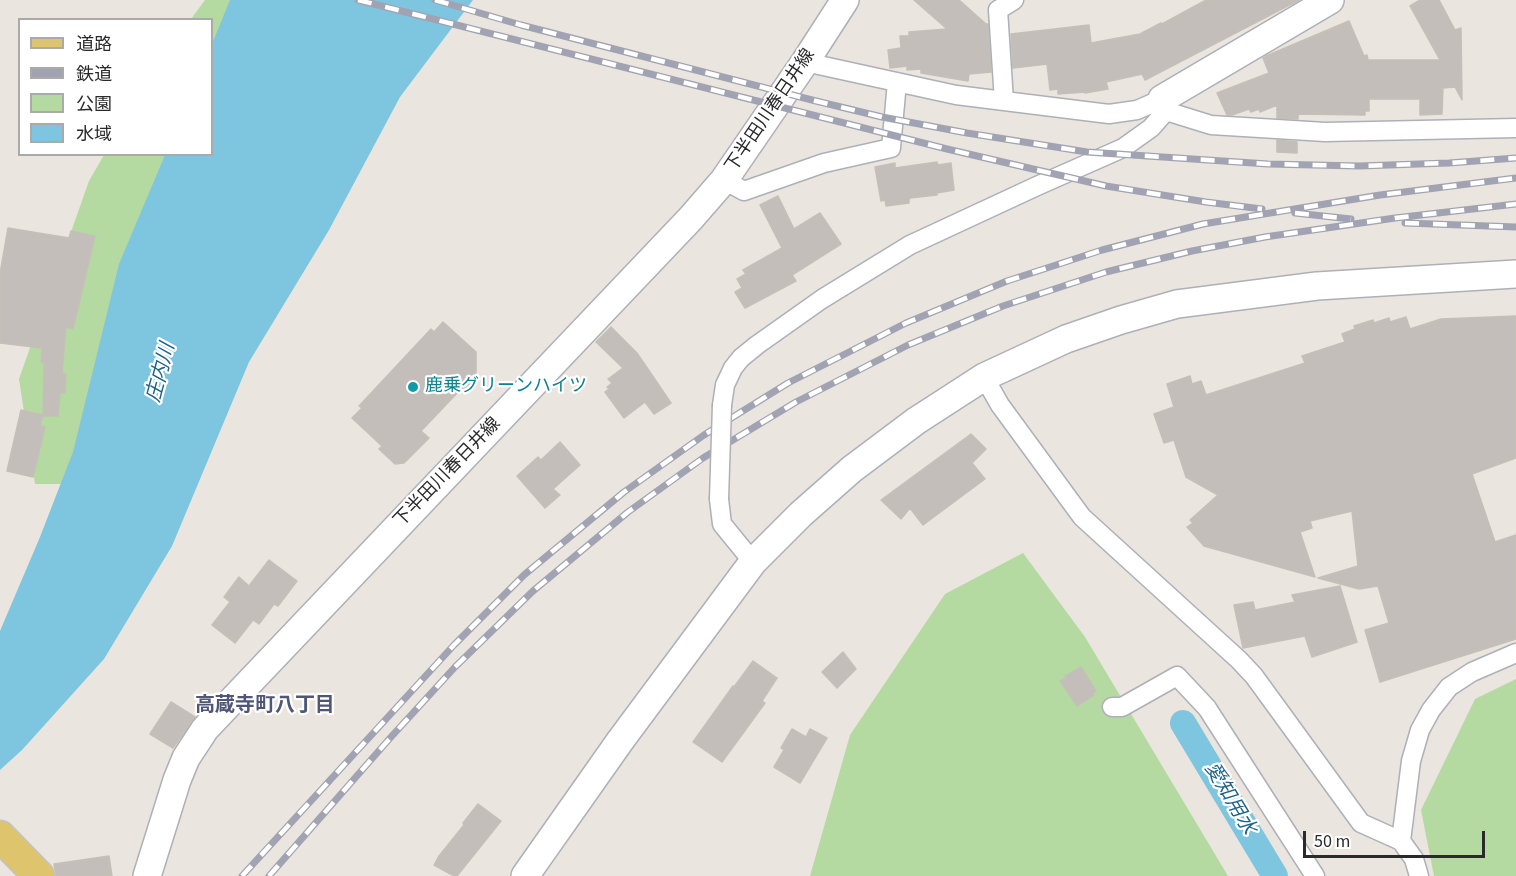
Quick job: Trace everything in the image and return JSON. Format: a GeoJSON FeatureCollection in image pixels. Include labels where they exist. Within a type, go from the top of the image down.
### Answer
{"type":"FeatureCollection","features":[{"type":"Feature","properties":{"kind":"main road"},"geometry":{"type":"LineString","coordinates":[[0,837],[39,876]]}},
{"type":"Feature","properties":{"kind":"street","name":"下半田川春日井線"},"geometry":{"type":"LineString","coordinates":[[147,876],[177,780],[186,758],[205,729],[691,218],[724,180],[845,0]]}},
{"type":"Feature","properties":{"kind":"street"},"geometry":{"type":"LineString","coordinates":[[1004,100],[998,10],[1014,0]]}},
{"type":"Feature","properties":{"kind":"street"},"geometry":{"type":"LineString","coordinates":[[805,62],[956,95],[1109,114],[1164,105],[1330,0]]}},
{"type":"Feature","properties":{"kind":"street"},"geometry":{"type":"LineString","coordinates":[[724,180],[744,191],[824,164],[891,148],[897,82]]}},
{"type":"Feature","properties":{"kind":"street"},"geometry":{"type":"LineString","coordinates":[[1164,105],[1210,125],[1325,132],[1516,128]]}},
{"type":"Feature","properties":{"kind":"street"},"geometry":{"type":"LineString","coordinates":[[753,562],[722,524],[719,499],[722,405],[725,385],[741,358],[822,299],[910,245],[1123,148],[1151,128],[1164,105]]}},
{"type":"Feature","properties":{"kind":"street"},"geometry":{"type":"LineString","coordinates":[[525,876],[753,562],[801,514],[852,469],[916,421],[984,377],[1066,339],[1177,304],[1317,286],[1516,274]]}},
{"type":"Feature","properties":{"kind":"street"},"geometry":{"type":"LineString","coordinates":[[984,377],[1000,405],[1082,516],[1254,676],[1361,823],[1401,841],[1414,859],[1419,876]]}},
{"type":"Feature","properties":{"kind":"street"},"geometry":{"type":"LineString","coordinates":[[1401,841],[1411,761],[1420,730],[1431,710],[1449,687],[1472,672],[1516,653]]}},
{"type":"Feature","properties":{"kind":"street"},"geometry":{"type":"LineString","coordinates":[[1112,707],[1122,707],[1177,676],[1207,708],[1315,876]]}},
{"type":"Feature","properties":{"kind":"green space"},"geometry":{"type":"Polygon","coordinates":[[[205,0],[358,0],[99,484],[35,484],[19,379],[89,181],[103,156],[213,156],[213,18],[192,18],[205,0]]]}},
{"type":"Feature","properties":{"kind":"green space"},"geometry":{"type":"Polygon","coordinates":[[[1023,553],[1085,637],[1228,876],[810,876],[850,735],[945,594],[1023,553]]]}},
{"type":"Feature","properties":{"kind":"green space"},"geometry":{"type":"Polygon","coordinates":[[[1516,679],[1516,876],[1434,876],[1421,810],[1475,699],[1516,679]]]}},
{"type":"Feature","properties":{"kind":"water","name":"庄内川"},"geometry":{"type":"Polygon","coordinates":[[[230,0],[473,0],[400,97],[329,230],[249,362],[172,546],[104,659],[22,750],[0,770],[0,631],[73,452],[119,264],[165,156],[213,156],[213,42],[230,0]]]}},
{"type":"Feature","properties":{"kind":"building"},"geometry":{"type":"Polygon","coordinates":[[[914,0],[959,0],[988,24],[991,72],[969,74],[968,81],[921,73],[921,69],[907,70],[907,66],[890,68],[888,50],[901,48],[900,36],[909,36],[909,32],[947,29],[914,0]]]}},
{"type":"Feature","properties":{"kind":"building"},"geometry":{"type":"Polygon","coordinates":[[[1206,0],[1299,0],[1145,80],[1142,74],[1106,82],[1108,89],[1058,94],[1058,89],[1050,90],[1047,64],[1013,68],[1011,34],[1089,25],[1091,43],[1140,34],[1206,0]]]}},
{"type":"Feature","properties":{"kind":"building"},"geometry":{"type":"Polygon","coordinates":[[[1420,0],[1439,0],[1455,30],[1461,28],[1462,100],[1455,87],[1443,88],[1442,114],[1420,115],[1420,99],[1369,99],[1369,111],[1365,111],[1365,115],[1298,114],[1298,119],[1277,118],[1277,105],[1260,112],[1259,109],[1251,112],[1249,109],[1227,115],[1217,93],[1269,73],[1263,58],[1266,56],[1349,21],[1364,56],[1367,55],[1368,60],[1440,60],[1410,6],[1420,0]]]}},
{"type":"Feature","properties":{"kind":"building"},"geometry":{"type":"Polygon","coordinates":[[[1277,140],[1297,142],[1297,153],[1277,152],[1277,140]]]}},
{"type":"Feature","properties":{"kind":"building"},"geometry":{"type":"Polygon","coordinates":[[[937,162],[938,165],[951,163],[954,190],[937,193],[937,195],[910,198],[909,203],[886,206],[885,200],[881,201],[875,167],[895,163],[895,168],[937,162]]]}},
{"type":"Feature","properties":{"kind":"building"},"geometry":{"type":"Polygon","coordinates":[[[778,196],[794,229],[820,213],[841,244],[792,275],[796,281],[745,308],[735,292],[742,288],[737,279],[746,274],[743,270],[782,248],[760,205],[778,196]]]}},
{"type":"Feature","properties":{"kind":"building"},"geometry":{"type":"Polygon","coordinates":[[[8,228],[69,238],[71,231],[95,236],[73,329],[66,327],[62,373],[66,374],[65,393],[60,393],[58,416],[43,416],[42,348],[0,343],[0,274],[8,228]]]}},
{"type":"Feature","properties":{"kind":"building"},"geometry":{"type":"Polygon","coordinates":[[[1516,316],[1516,458],[1472,474],[1495,542],[1516,535],[1516,639],[1380,682],[1365,630],[1389,623],[1378,586],[1359,589],[1318,578],[1358,566],[1352,511],[1310,521],[1312,528],[1300,532],[1315,577],[1204,546],[1187,527],[1193,523],[1190,520],[1218,495],[1186,477],[1174,440],[1164,443],[1154,414],[1174,407],[1167,384],[1190,376],[1192,384],[1201,381],[1206,395],[1305,363],[1302,356],[1345,342],[1342,334],[1355,329],[1354,326],[1373,320],[1374,323],[1389,318],[1390,322],[1406,317],[1410,329],[1441,319],[1516,316]]]}},
{"type":"Feature","properties":{"kind":"building","name":"鹿乗グリーンハイツ"},"geometry":{"type":"Polygon","coordinates":[[[443,322],[476,352],[476,377],[462,392],[460,390],[421,431],[429,438],[404,463],[395,464],[379,449],[382,446],[352,418],[362,408],[359,406],[431,329],[434,332],[443,322]]]}},
{"type":"Feature","properties":{"kind":"building"},"geometry":{"type":"Polygon","coordinates":[[[611,327],[637,353],[671,403],[654,414],[645,402],[624,418],[605,392],[612,383],[608,379],[623,368],[596,342],[611,327]]]}},
{"type":"Feature","properties":{"kind":"building"},"geometry":{"type":"Polygon","coordinates":[[[21,410],[43,415],[40,426],[45,427],[33,477],[7,471],[21,410]]]}},
{"type":"Feature","properties":{"kind":"building"},"geometry":{"type":"Polygon","coordinates":[[[971,434],[986,449],[972,463],[985,479],[923,525],[910,508],[901,519],[881,500],[971,434]]]}},
{"type":"Feature","properties":{"kind":"building"},"geometry":{"type":"Polygon","coordinates":[[[560,442],[580,465],[553,489],[560,495],[545,508],[517,476],[538,457],[541,460],[560,442]]]}},
{"type":"Feature","properties":{"kind":"building"},"geometry":{"type":"Polygon","coordinates":[[[269,560],[297,581],[278,606],[274,604],[259,624],[253,620],[235,643],[212,625],[230,602],[224,597],[239,577],[249,586],[269,560]]]}},
{"type":"Feature","properties":{"kind":"building"},"geometry":{"type":"Polygon","coordinates":[[[1340,586],[1357,642],[1312,657],[1305,636],[1243,648],[1234,605],[1253,602],[1255,610],[1295,602],[1292,595],[1340,586]]]}},
{"type":"Feature","properties":{"kind":"building"},"geometry":{"type":"Polygon","coordinates":[[[843,652],[856,669],[837,688],[822,672],[843,652]]]}},
{"type":"Feature","properties":{"kind":"building"},"geometry":{"type":"Polygon","coordinates":[[[753,661],[777,678],[762,701],[765,703],[722,762],[693,742],[753,661]]]}},
{"type":"Feature","properties":{"kind":"building"},"geometry":{"type":"Polygon","coordinates":[[[1081,667],[1096,691],[1094,695],[1077,706],[1060,681],[1081,667]]]}},
{"type":"Feature","properties":{"kind":"building"},"geometry":{"type":"Polygon","coordinates":[[[171,702],[195,717],[173,748],[150,734],[171,702]]]}},
{"type":"Feature","properties":{"kind":"building"},"geometry":{"type":"Polygon","coordinates":[[[792,729],[806,737],[810,729],[827,738],[800,783],[774,767],[784,750],[781,748],[792,729]]]}},
{"type":"Feature","properties":{"kind":"building"},"geometry":{"type":"Polygon","coordinates":[[[478,804],[501,821],[457,876],[454,876],[434,865],[478,804]]]}},
{"type":"Feature","properties":{"kind":"building"},"geometry":{"type":"Polygon","coordinates":[[[109,856],[112,876],[56,876],[54,864],[109,856]]]}},
{"type":"Feature","properties":{"kind":"waterway","name":"愛知用水"},"geometry":{"type":"LineString","coordinates":[[1183,723],[1275,876]]}},
{"type":"Feature","properties":{"kind":"railway"},"geometry":{"type":"LineString","coordinates":[[358,0],[947,149],[1106,186],[1262,209]]}},
{"type":"Feature","properties":{"kind":"railway"},"geometry":{"type":"LineString","coordinates":[[435,0],[521,25],[882,117],[1087,152],[1268,164],[1359,166],[1516,158]]}},
{"type":"Feature","properties":{"kind":"railway"},"geometry":{"type":"LineString","coordinates":[[242,876],[454,645],[524,575],[624,492],[704,435],[788,383],[906,323],[1007,281],[1102,250],[1203,224],[1380,195],[1516,178]]}},
{"type":"Feature","properties":{"kind":"railway"},"geometry":{"type":"LineString","coordinates":[[269,876],[455,667],[533,591],[628,512],[703,458],[796,402],[908,345],[1003,306],[1106,272],[1192,251],[1265,237],[1395,218],[1516,204]]}},
{"type":"Feature","properties":{"kind":"railway"},"geometry":{"type":"LineString","coordinates":[[1295,213],[1351,219]]}},
{"type":"Feature","properties":{"kind":"railway"},"geometry":{"type":"LineString","coordinates":[[1405,223],[1516,227]]}},
{"type":"Feature","properties":{"kind":"place","name":"鹿乗グリーンハイツ"},"geometry":{"type":"Point","coordinates":[413,387]}},
{"type":"Feature","properties":{"kind":"district","name":"高蔵寺町八丁目"},"geometry":{"type":"Point","coordinates":[265,707]}}]}
